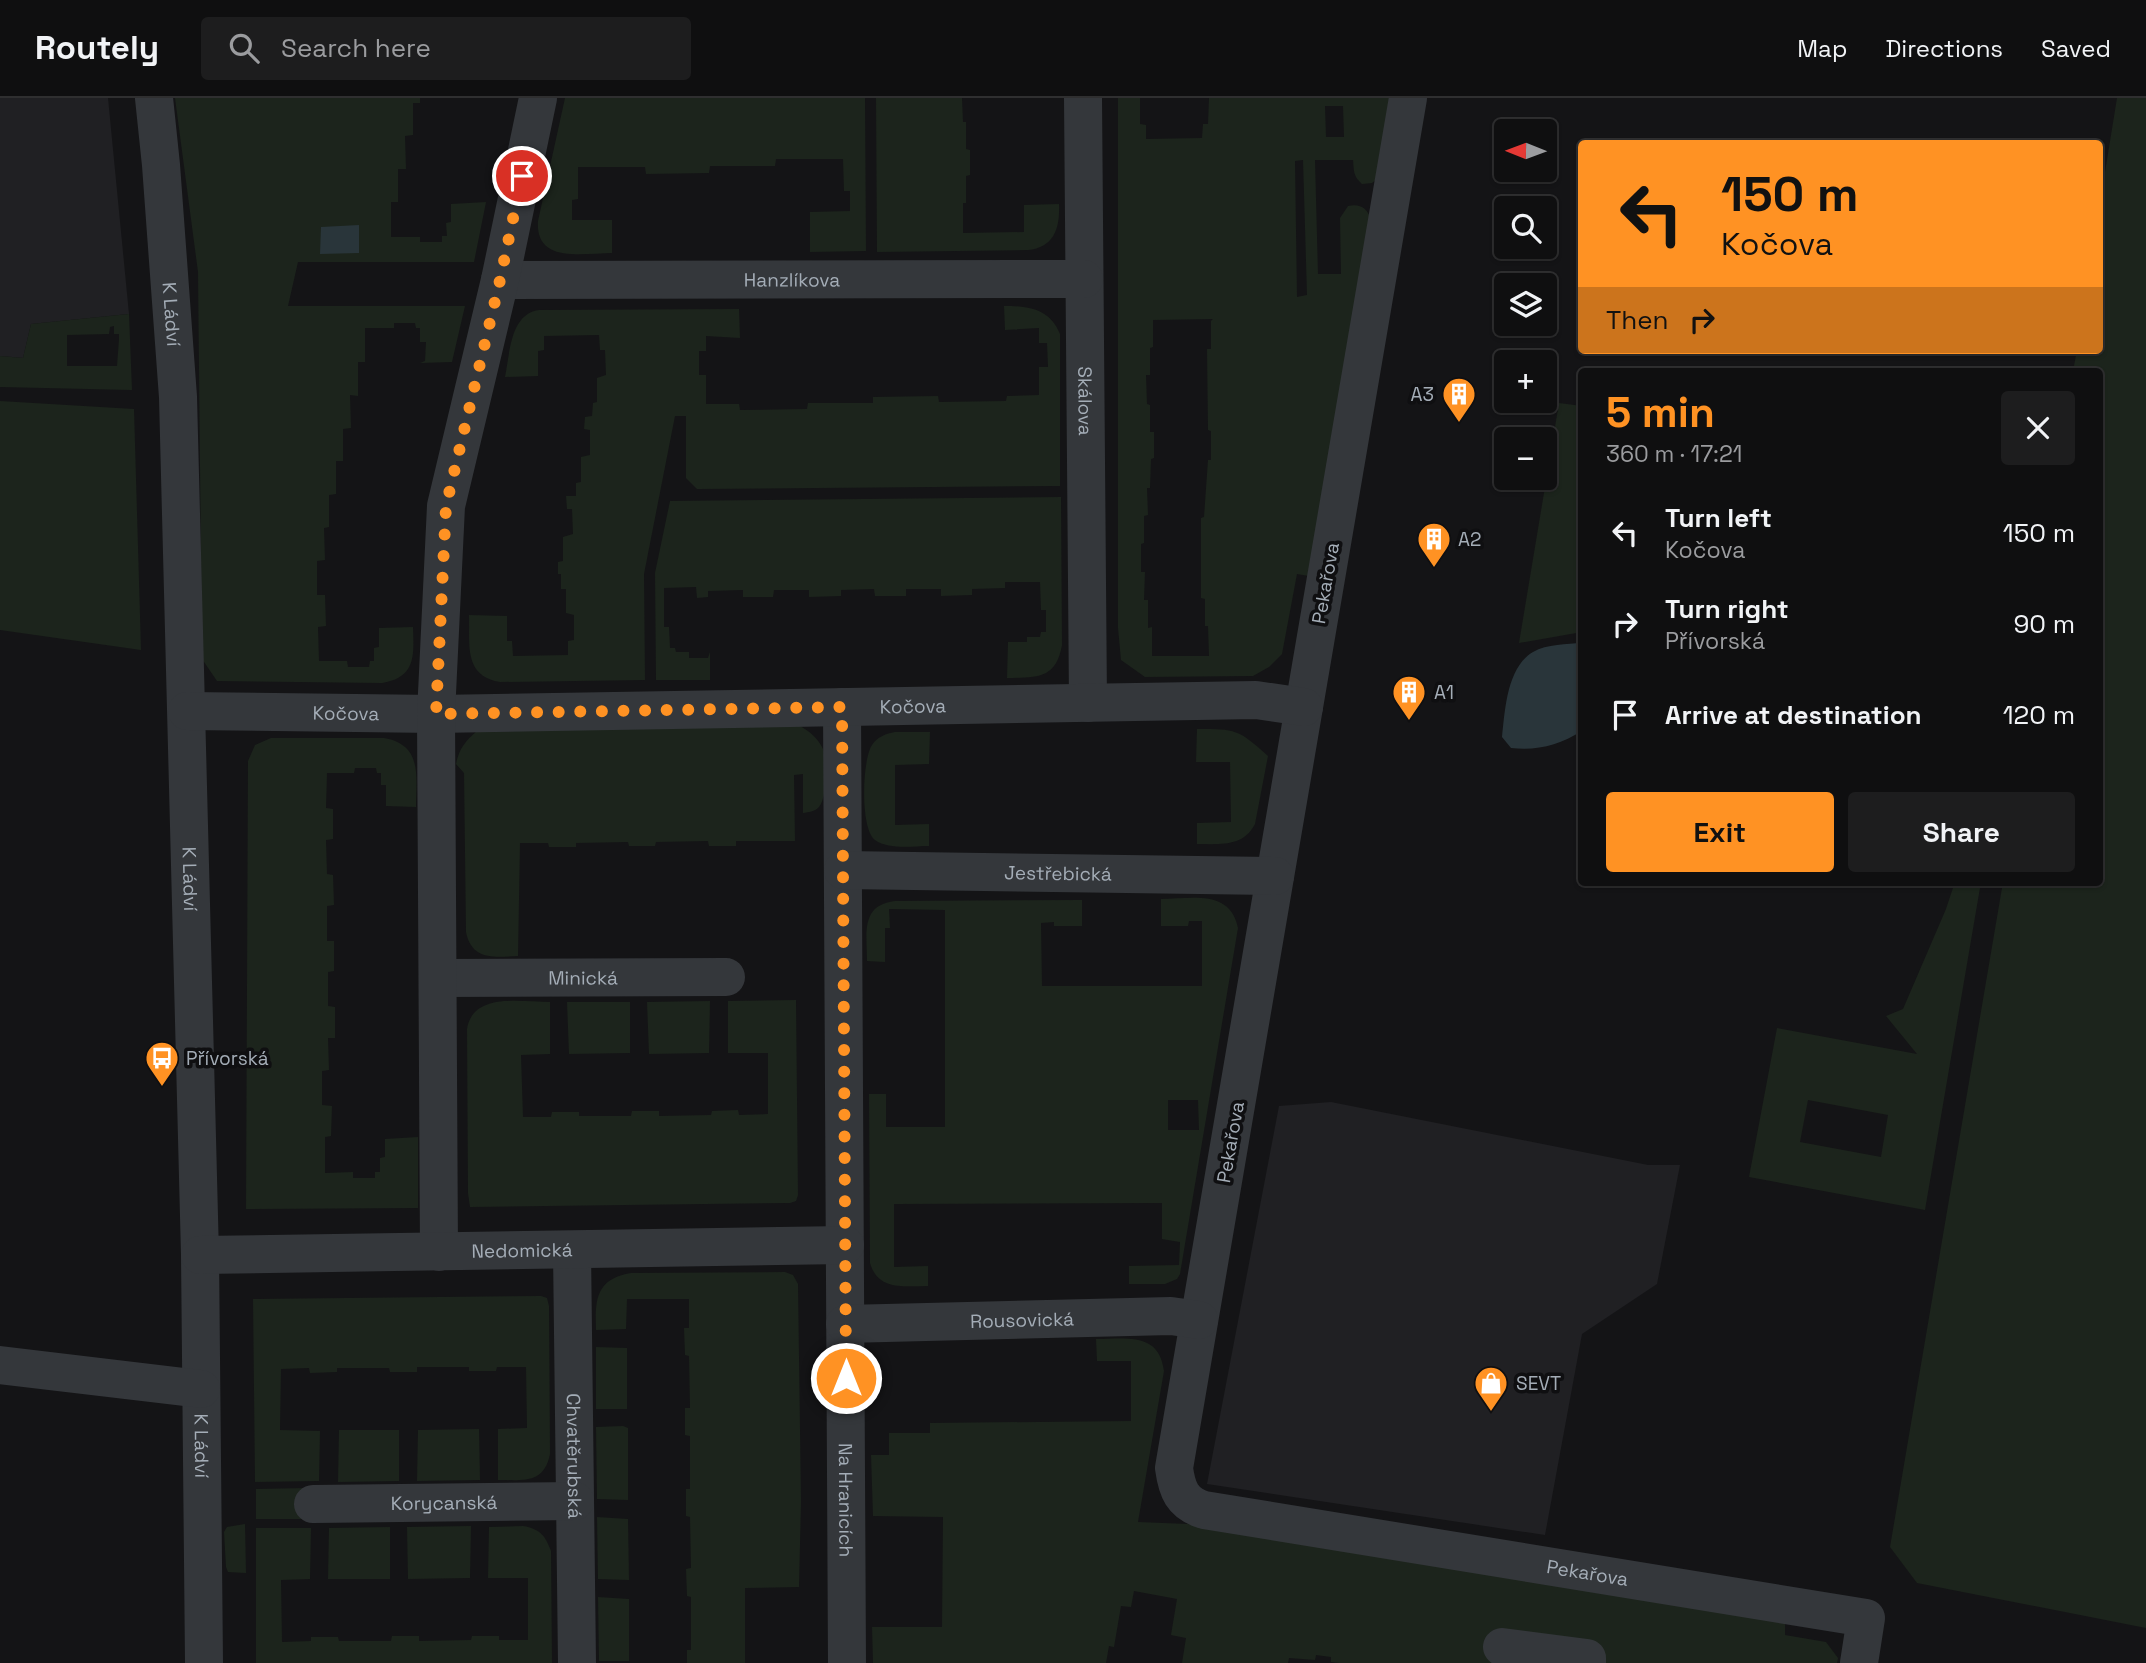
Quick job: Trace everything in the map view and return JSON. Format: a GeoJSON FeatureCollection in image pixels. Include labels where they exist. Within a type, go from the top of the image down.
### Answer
{"type":"FeatureCollection","features":[{"type":"Feature","properties":{"kind":"street","name":"K Ládví"},"geometry":{"type":"LineString","coordinates":[[154,98],[178,397],[200,1255],[204,1663]]}},
{"type":"Feature","properties":{"kind":"street"},"geometry":{"type":"LineString","coordinates":[[439,1252],[436,714],[446,506],[500,280],[538,98]]}},
{"type":"Feature","properties":{"kind":"street","name":"Skálova"},"geometry":{"type":"LineString","coordinates":[[1083,98],[1088,703]]}},
{"type":"Feature","properties":{"kind":"street","name":"Pekařova"},"geometry":{"type":"LineString","coordinates":[[1408,98],[1174,1468],[1180,1492],[1183,1499],[1194,1507],[1233,1515],[1866,1618],[1859,1663]]}},
{"type":"Feature","properties":{"kind":"street","name":"Hanzlíkova"},"geometry":{"type":"LineString","coordinates":[[500,280],[1084,279]]}},
{"type":"Feature","properties":{"kind":"street","name":"Kočova"},"geometry":{"type":"LineString","coordinates":[[187,711],[436,714],[1256,701],[1304,707]]}},
{"type":"Feature","properties":{"kind":"street","name":"Na Hranicích"},"geometry":{"type":"LineString","coordinates":[[842,707],[847,1663]]}},
{"type":"Feature","properties":{"kind":"street","name":"Jestřebická"},"geometry":{"type":"LineString","coordinates":[[843,870],[1275,876]]}},
{"type":"Feature","properties":{"kind":"street","name":"Minická"},"geometry":{"type":"LineString","coordinates":[[439,978],[726,977]]}},
{"type":"Feature","properties":{"kind":"street","name":"Nedomická"},"geometry":{"type":"LineString","coordinates":[[200,1255],[845,1245]]}},
{"type":"Feature","properties":{"kind":"street","name":"Chvatěrubská"},"geometry":{"type":"LineString","coordinates":[[572,1250],[577,1663]]}},
{"type":"Feature","properties":{"kind":"street","name":"Rousovická"},"geometry":{"type":"LineString","coordinates":[[845,1324],[1171,1316],[1199,1320]]}},
{"type":"Feature","properties":{"kind":"street"},"geometry":{"type":"LineString","coordinates":[[0,1365],[201,1389]]}},
{"type":"Feature","properties":{"kind":"street","name":"Korycanská"},"geometry":{"type":"LineString","coordinates":[[313,1504],[575,1501]]}},
{"type":"Feature","properties":{"kind":"street"},"geometry":{"type":"LineString","coordinates":[[1502,1647],[1587,1658],[1587,1663]]}},
{"type":"Feature","properties":{"kind":"shaded area"},"geometry":{"type":"Polygon","coordinates":[[[0,98],[108,98],[129,314],[31,324],[23,358],[0,356],[0,98]]]}},
{"type":"Feature","properties":{"kind":"shaded area"},"geometry":{"type":"Polygon","coordinates":[[[175,98],[420,98],[420,103],[413,103],[413,135],[405,136],[406,169],[398,169],[398,202],[391,202],[391,237],[420,237],[420,242],[442,242],[442,236],[447,236],[446,223],[451,222],[451,204],[486,202],[474,262],[298,262],[288,306],[465,306],[452,362],[420,363],[425,361],[426,342],[420,342],[420,328],[416,328],[415,323],[394,323],[394,328],[365,328],[365,362],[358,362],[358,396],[350,395],[351,428],[343,429],[343,461],[336,461],[336,494],[329,495],[329,527],[324,528],[325,560],[317,561],[317,595],[325,595],[326,626],[318,627],[319,661],[347,661],[348,667],[369,667],[370,661],[374,661],[374,648],[379,647],[379,628],[413,627],[411,664],[401,676],[393,680],[382,683],[217,681],[202,659],[198,272],[175,98]]]}},
{"type":"Feature","properties":{"kind":"shaded area"},"geometry":{"type":"Polygon","coordinates":[[[565,98],[865,98],[866,251],[810,252],[810,212],[850,211],[850,191],[844,191],[843,159],[776,159],[775,166],[710,166],[709,173],[646,174],[645,167],[578,167],[578,199],[572,200],[572,220],[612,220],[612,253],[575,254],[553,250],[544,244],[539,235],[538,221],[565,98]]]}},
{"type":"Feature","properties":{"kind":"shaded area"},"geometry":{"type":"Polygon","coordinates":[[[876,98],[962,98],[963,122],[966,122],[966,149],[970,150],[970,175],[966,176],[966,203],[963,203],[963,233],[1024,232],[1024,205],[1059,204],[1057,228],[1050,240],[1028,250],[877,252],[876,98]]]}},
{"type":"Feature","properties":{"kind":"shaded area"},"geometry":{"type":"Polygon","coordinates":[[[1118,98],[1140,98],[1140,124],[1146,125],[1146,139],[1202,138],[1203,124],[1208,124],[1209,98],[1391,98],[1377,179],[1372,183],[1362,184],[1355,176],[1353,160],[1315,160],[1318,274],[1341,274],[1340,218],[1348,206],[1362,207],[1371,219],[1309,576],[1297,574],[1282,654],[1269,667],[1253,676],[1145,677],[1121,660],[1118,628],[1118,98]],[[1325,106],[1326,137],[1344,137],[1343,106],[1325,106]],[[1303,160],[1295,161],[1297,297],[1307,295],[1303,160]],[[1213,319],[1153,320],[1150,375],[1146,375],[1150,432],[1154,432],[1154,458],[1151,459],[1150,488],[1147,488],[1148,515],[1144,516],[1144,543],[1141,544],[1141,572],[1145,572],[1144,600],[1148,600],[1148,628],[1152,627],[1152,656],[1209,656],[1205,599],[1201,598],[1201,518],[1204,517],[1208,460],[1211,460],[1207,349],[1211,349],[1213,319]]]}},
{"type":"Feature","properties":{"kind":"shaded area"},"geometry":{"type":"Polygon","coordinates":[[[2117,98],[2146,98],[2146,1628],[1917,1583],[1890,1547],[2002,886],[2103,886],[2103,368],[2074,368],[2076,354],[2103,354],[2103,184],[2117,98]]]}},
{"type":"Feature","properties":{"kind":"shaded area"},"geometry":{"type":"Polygon","coordinates":[[[359,225],[359,253],[320,254],[321,227],[359,225]]]}},
{"type":"Feature","properties":{"kind":"shaded area"},"geometry":{"type":"Polygon","coordinates":[[[1004,306],[1030,308],[1044,314],[1051,319],[1060,334],[1060,486],[697,489],[686,478],[686,416],[675,416],[644,574],[645,680],[500,682],[488,679],[474,666],[469,647],[469,615],[507,616],[507,641],[512,641],[513,656],[568,655],[568,641],[574,640],[574,615],[566,613],[566,589],[561,589],[558,562],[563,561],[563,537],[573,534],[572,509],[567,509],[566,496],[576,496],[576,483],[581,482],[581,457],[590,455],[590,430],[584,429],[585,417],[592,416],[593,403],[597,402],[597,378],[606,375],[605,350],[600,350],[599,335],[544,336],[544,350],[538,351],[538,376],[505,377],[513,336],[522,319],[529,313],[539,310],[739,309],[740,338],[706,336],[706,351],[699,351],[699,375],[706,375],[706,404],[739,404],[740,410],[807,409],[808,403],[873,403],[873,397],[938,396],[939,402],[1006,401],[1007,396],[1039,395],[1039,367],[1048,367],[1047,343],[1039,343],[1039,328],[1005,330],[1004,306]]]}},
{"type":"Feature","properties":{"kind":"shaded area"},"geometry":{"type":"Polygon","coordinates":[[[129,314],[132,390],[0,387],[0,356],[23,358],[31,324],[129,314]],[[114,326],[110,327],[109,334],[67,335],[67,366],[117,366],[119,334],[114,334],[114,326]]]}},
{"type":"Feature","properties":{"kind":"shaded area"},"geometry":{"type":"Polygon","coordinates":[[[0,401],[134,409],[141,650],[0,630],[0,401]]]}},
{"type":"Feature","properties":{"kind":"shaded area"},"geometry":{"type":"Polygon","coordinates":[[[1559,403],[1578,405],[1578,633],[1519,643],[1544,490],[1557,490],[1555,427],[1559,403]]]}},
{"type":"Feature","properties":{"kind":"shaded area"},"geometry":{"type":"Polygon","coordinates":[[[1061,497],[1062,645],[1050,671],[1036,676],[1007,678],[1008,642],[1027,642],[1027,637],[1040,637],[1041,632],[1046,632],[1046,610],[1041,610],[1040,582],[1005,582],[1005,588],[972,589],[972,595],[941,596],[941,589],[906,589],[906,596],[875,596],[874,589],[841,590],[841,596],[809,597],[809,590],[774,590],[773,597],[743,597],[743,590],[708,591],[708,597],[697,598],[696,587],[664,588],[664,627],[669,627],[670,648],[675,648],[676,652],[689,652],[689,658],[708,658],[710,652],[710,680],[656,680],[655,573],[670,501],[1061,497]]]}},
{"type":"Feature","properties":{"kind":"shaded area"},"geometry":{"type":"Polygon","coordinates":[[[1578,643],[1578,733],[1548,746],[1511,748],[1502,737],[1504,714],[1513,678],[1524,659],[1533,652],[1557,645],[1578,643]]]}},
{"type":"Feature","properties":{"kind":"shaded area"},"geometry":{"type":"Polygon","coordinates":[[[800,726],[819,741],[823,749],[826,779],[824,796],[819,807],[803,813],[803,774],[794,775],[795,841],[736,841],[736,846],[709,846],[708,841],[656,842],[655,846],[629,846],[628,842],[576,843],[576,847],[520,843],[518,956],[485,955],[473,948],[466,932],[464,773],[456,764],[463,746],[477,731],[800,726]]]}},
{"type":"Feature","properties":{"kind":"shaded area"},"geometry":{"type":"Polygon","coordinates":[[[1197,729],[1236,732],[1268,756],[1255,824],[1244,837],[1230,843],[1197,844],[1197,823],[1231,822],[1230,762],[1196,762],[1197,729]]]}},
{"type":"Feature","properties":{"kind":"shaded area"},"geometry":{"type":"Polygon","coordinates":[[[895,732],[930,732],[929,764],[895,765],[895,825],[929,824],[929,846],[901,847],[881,843],[870,833],[867,823],[864,794],[869,753],[877,739],[895,732]]]}},
{"type":"Feature","properties":{"kind":"shaded area"},"geometry":{"type":"Polygon","coordinates":[[[271,738],[384,738],[405,747],[415,764],[416,807],[386,806],[386,785],[381,785],[381,773],[377,773],[376,768],[355,768],[354,773],[327,773],[326,808],[333,809],[333,839],[326,840],[327,874],[333,875],[334,905],[327,906],[327,941],[334,941],[334,971],[328,972],[328,1006],[335,1007],[335,1038],[328,1038],[329,1070],[322,1071],[322,1105],[332,1106],[331,1136],[325,1137],[325,1173],[353,1172],[353,1178],[375,1178],[375,1172],[380,1172],[380,1158],[385,1157],[385,1139],[418,1137],[418,1208],[246,1209],[248,761],[255,745],[271,738]]]}},
{"type":"Feature","properties":{"kind":"shaded area"},"geometry":{"type":"Polygon","coordinates":[[[1954,886],[1980,886],[1925,1210],[1749,1177],[1777,1028],[1917,1054],[1886,1016],[1903,1009],[1954,886]],[[1808,1100],[1800,1142],[1881,1157],[1888,1115],[1808,1100]]]}},
{"type":"Feature","properties":{"kind":"shaded area"},"geometry":{"type":"Polygon","coordinates":[[[1197,898],[1218,902],[1227,907],[1238,928],[1177,1279],[1165,1284],[1129,1284],[1129,1266],[1179,1265],[1180,1242],[1162,1239],[1162,1203],[894,1204],[894,1267],[928,1266],[928,1286],[893,1285],[879,1278],[870,1263],[869,1094],[886,1094],[886,1127],[945,1127],[945,910],[889,909],[890,928],[885,928],[885,962],[867,961],[868,922],[876,908],[895,901],[1082,900],[1082,926],[1041,923],[1042,986],[1202,986],[1202,921],[1189,921],[1188,926],[1161,926],[1161,899],[1197,898]],[[1168,1100],[1168,1130],[1199,1130],[1198,1100],[1168,1100]]]}},
{"type":"Feature","properties":{"kind":"shaded area"},"geometry":{"type":"Polygon","coordinates":[[[796,1000],[796,1201],[470,1207],[467,1029],[471,1017],[478,1009],[500,1002],[550,1002],[550,1054],[521,1055],[523,1117],[551,1117],[552,1112],[579,1112],[579,1116],[631,1116],[632,1111],[659,1111],[659,1116],[711,1115],[712,1111],[738,1110],[739,1115],[768,1114],[768,1053],[728,1053],[728,1001],[796,1000]]]}},
{"type":"Feature","properties":{"kind":"shaded area"},"geometry":{"type":"Polygon","coordinates":[[[710,1001],[709,1053],[649,1054],[647,1002],[710,1001]]]}},
{"type":"Feature","properties":{"kind":"shaded area"},"geometry":{"type":"Polygon","coordinates":[[[567,1002],[630,1002],[630,1053],[569,1054],[567,1002]]]}},
{"type":"Feature","properties":{"kind":"shaded area"},"geometry":{"type":"Polygon","coordinates":[[[1331,1102],[1648,1165],[1680,1165],[1657,1284],[1582,1334],[1545,1535],[1207,1484],[1279,1106],[1331,1102]]]}},
{"type":"Feature","properties":{"kind":"shaded area"},"geometry":{"type":"Polygon","coordinates":[[[785,1272],[793,1275],[798,1284],[801,1502],[799,1587],[745,1588],[745,1663],[687,1663],[687,1650],[691,1650],[691,1597],[687,1596],[686,1569],[691,1568],[690,1517],[686,1516],[686,1489],[690,1489],[690,1436],[685,1435],[685,1408],[690,1408],[689,1356],[685,1355],[684,1328],[689,1328],[689,1299],[627,1299],[626,1329],[596,1330],[597,1300],[604,1285],[619,1276],[631,1273],[785,1272]]]}},
{"type":"Feature","properties":{"kind":"shaded area"},"geometry":{"type":"Polygon","coordinates":[[[547,1298],[549,1306],[550,1454],[543,1471],[538,1475],[524,1480],[498,1480],[498,1429],[527,1428],[526,1367],[469,1371],[469,1367],[417,1367],[417,1372],[390,1372],[389,1368],[337,1368],[337,1372],[310,1373],[309,1368],[281,1369],[280,1430],[320,1431],[319,1481],[255,1482],[253,1299],[547,1298]]]}},
{"type":"Feature","properties":{"kind":"shaded area"},"geometry":{"type":"Polygon","coordinates":[[[1096,1339],[1140,1340],[1156,1350],[1164,1371],[1138,1522],[1188,1524],[1785,1623],[1785,1635],[1826,1642],[1838,1658],[1837,1663],[1340,1663],[1331,1662],[1331,1657],[1316,1655],[1315,1660],[1289,1658],[1288,1663],[1182,1663],[1186,1638],[1171,1635],[1177,1599],[1134,1591],[1131,1607],[1121,1606],[1114,1647],[1109,1646],[1106,1663],[873,1663],[872,1627],[942,1627],[943,1517],[873,1516],[871,1455],[889,1455],[889,1433],[930,1433],[930,1423],[1131,1421],[1131,1361],[1097,1361],[1096,1339]]]}},
{"type":"Feature","properties":{"kind":"shaded area"},"geometry":{"type":"Polygon","coordinates":[[[596,1347],[627,1348],[627,1409],[596,1409],[596,1347]]]}},
{"type":"Feature","properties":{"kind":"shaded area"},"geometry":{"type":"Polygon","coordinates":[[[596,1427],[628,1428],[628,1500],[597,1499],[596,1427]]]}},
{"type":"Feature","properties":{"kind":"shaded area"},"geometry":{"type":"Polygon","coordinates":[[[479,1429],[480,1480],[417,1481],[418,1430],[479,1429]]]}},
{"type":"Feature","properties":{"kind":"shaded area"},"geometry":{"type":"Polygon","coordinates":[[[339,1430],[399,1430],[399,1481],[338,1482],[339,1430]]]}},
{"type":"Feature","properties":{"kind":"shaded area"},"geometry":{"type":"Polygon","coordinates":[[[307,1488],[307,1519],[256,1519],[256,1489],[307,1488]]]}},
{"type":"Feature","properties":{"kind":"shaded area"},"geometry":{"type":"Polygon","coordinates":[[[597,1517],[628,1519],[629,1580],[598,1579],[597,1517]]]}},
{"type":"Feature","properties":{"kind":"shaded area"},"geometry":{"type":"Polygon","coordinates":[[[245,1524],[246,1573],[228,1572],[224,1532],[227,1527],[245,1524]]]}},
{"type":"Feature","properties":{"kind":"shaded area"},"geometry":{"type":"Polygon","coordinates":[[[471,1526],[470,1578],[408,1579],[407,1527],[471,1526]]]}},
{"type":"Feature","properties":{"kind":"shaded area"},"geometry":{"type":"Polygon","coordinates":[[[523,1526],[541,1534],[551,1551],[552,1663],[256,1663],[256,1528],[311,1528],[310,1579],[281,1580],[282,1642],[311,1641],[311,1637],[338,1637],[339,1641],[391,1641],[392,1636],[419,1636],[419,1641],[471,1640],[472,1636],[528,1640],[528,1578],[488,1578],[489,1527],[523,1526]]]}},
{"type":"Feature","properties":{"kind":"shaded area"},"geometry":{"type":"Polygon","coordinates":[[[390,1527],[390,1579],[328,1579],[329,1528],[390,1527]]]}},
{"type":"Feature","properties":{"kind":"shaded area"},"geometry":{"type":"Polygon","coordinates":[[[598,1597],[629,1599],[629,1661],[599,1661],[598,1597]]]}},
{"type":"Feature","properties":{"kind":"place","name":"A3"},"geometry":{"type":"Point","coordinates":[1459,424]}},
{"type":"Feature","properties":{"kind":"place","name":"A2"},"geometry":{"type":"Point","coordinates":[1434,569]}},
{"type":"Feature","properties":{"kind":"place","name":"A1"},"geometry":{"type":"Point","coordinates":[1409,722]}},
{"type":"Feature","properties":{"kind":"place","name":"Přívorská"},"geometry":{"type":"Point","coordinates":[162,1088]}},
{"type":"Feature","properties":{"kind":"place","name":"SEVT"},"geometry":{"type":"Point","coordinates":[1491,1413]}},
{"type":"Feature","properties":{"kind":"route"},"geometry":{"type":"LineString","coordinates":[[522,176],[446,506],[436,714],[842,707],[846,1378]]}}]}
